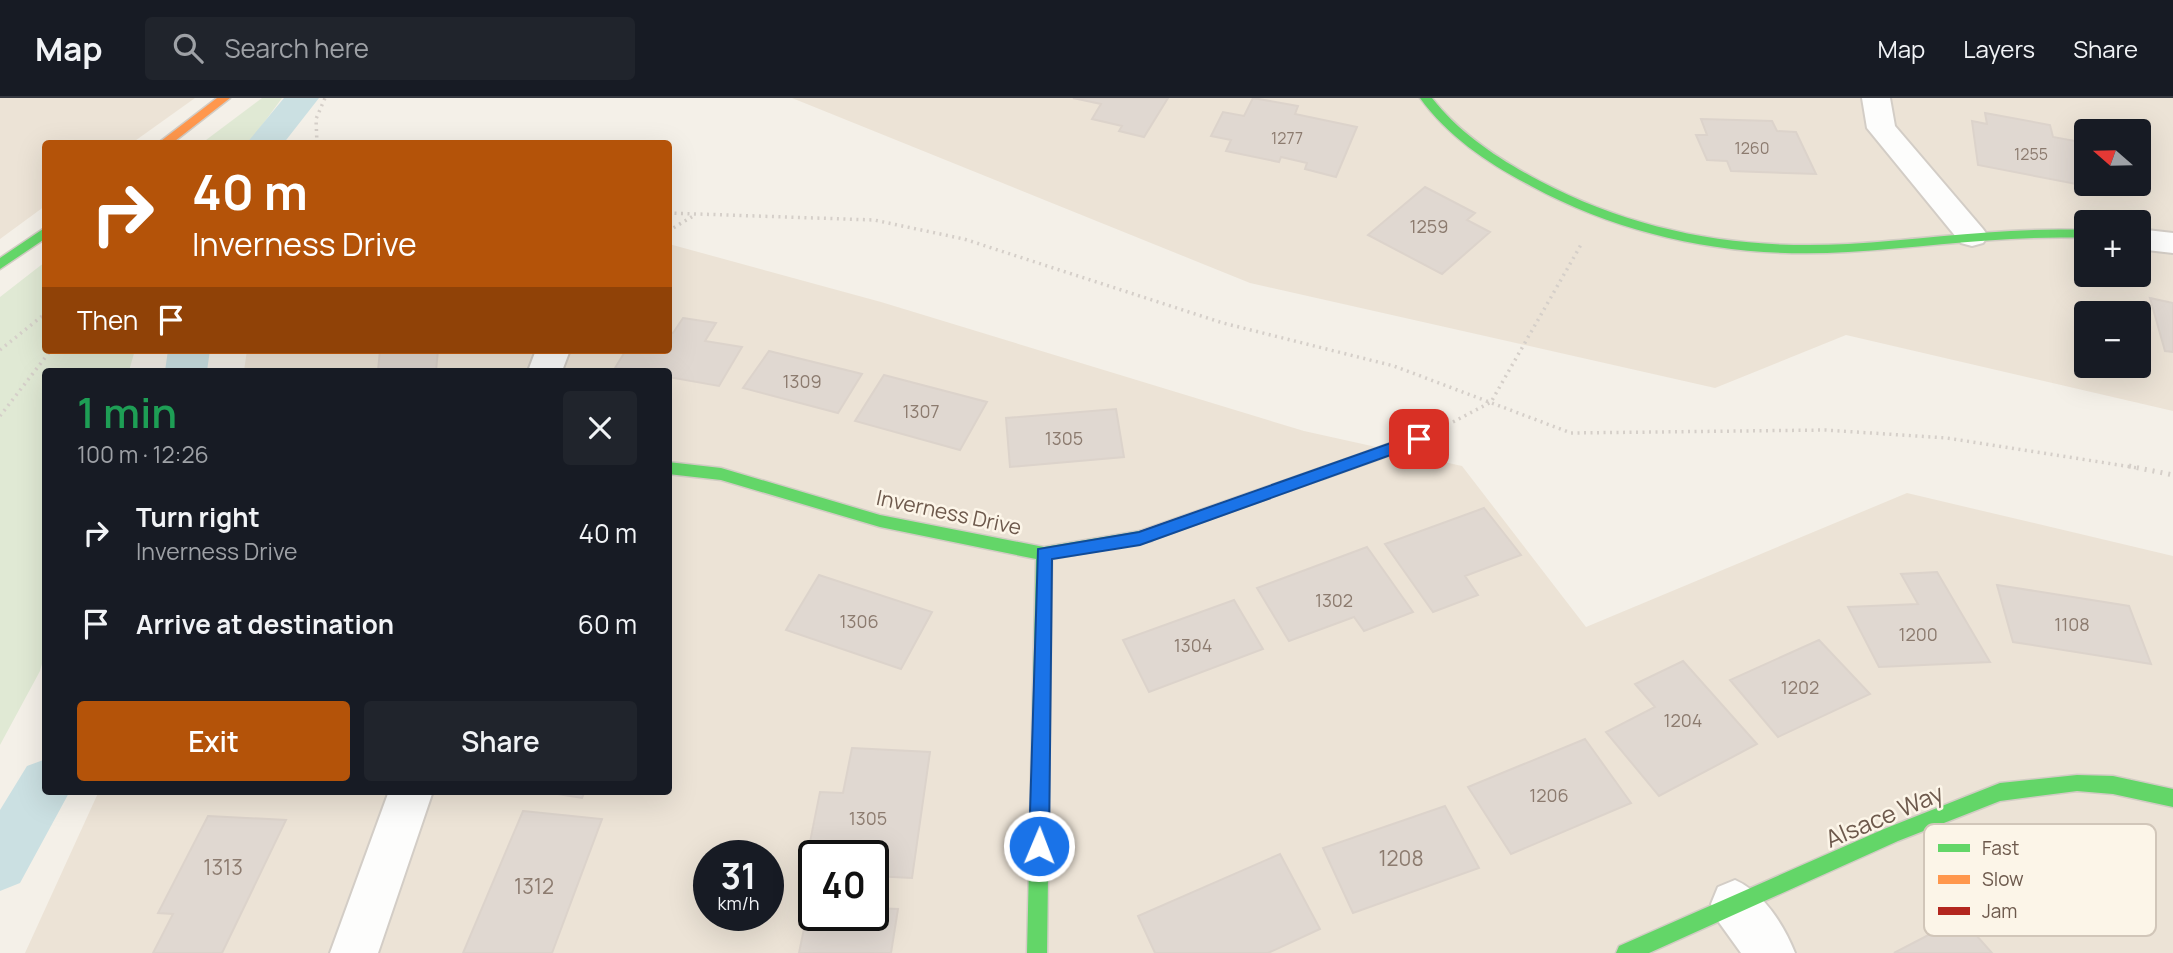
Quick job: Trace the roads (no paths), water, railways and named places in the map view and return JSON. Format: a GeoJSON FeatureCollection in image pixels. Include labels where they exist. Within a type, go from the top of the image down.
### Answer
{"type":"FeatureCollection","features":[{"type":"Feature","properties":{"kind":"street"},"geometry":{"type":"LineString","coordinates":[[168,140],[224,98]]}},
{"type":"Feature","properties":{"kind":"street"},"geometry":{"type":"LineString","coordinates":[[1426,98],[1477,146],[1535,186],[1611,219],[1712,244],[1815,250],[1972,236],[2074,234]]}},
{"type":"Feature","properties":{"kind":"street"},"geometry":{"type":"LineString","coordinates":[[1876,98],[1881,128],[1972,236]]}},
{"type":"Feature","properties":{"kind":"street"},"geometry":{"type":"LineString","coordinates":[[0,265],[42,234]]}},
{"type":"Feature","properties":{"kind":"street"},"geometry":{"type":"LineString","coordinates":[[2151,240],[2173,243]]}},
{"type":"Feature","properties":{"kind":"street","name":"Inverness Drive"},"geometry":{"type":"LineString","coordinates":[[672,468],[721,474],[880,521],[1044,554],[1140,538],[1419,439]]}},
{"type":"Feature","properties":{"kind":"street"},"geometry":{"type":"LineString","coordinates":[[1037,953],[1044,554]]}},
{"type":"Feature","properties":{"kind":"street","name":"Alsace Way"},"geometry":{"type":"LineString","coordinates":[[1626,953],[1891,835],[2000,792],[2077,783],[2113,785],[2173,798]]}},
{"type":"Feature","properties":{"kind":"street"},"geometry":{"type":"LineString","coordinates":[[354,953],[410,795]]}},
{"type":"Feature","properties":{"kind":"street"},"geometry":{"type":"LineString","coordinates":[[1735,904],[1771,953]]}},
{"type":"Feature","properties":{"kind":"waterway"},"geometry":{"type":"LineString","coordinates":[[267,140],[302,98]]}},
{"type":"Feature","properties":{"kind":"waterway"},"geometry":{"type":"LineString","coordinates":[[186,368],[188,354]]}},
{"type":"Feature","properties":{"kind":"waterway"},"geometry":{"type":"LineString","coordinates":[[0,863],[42,791]]}}]}
